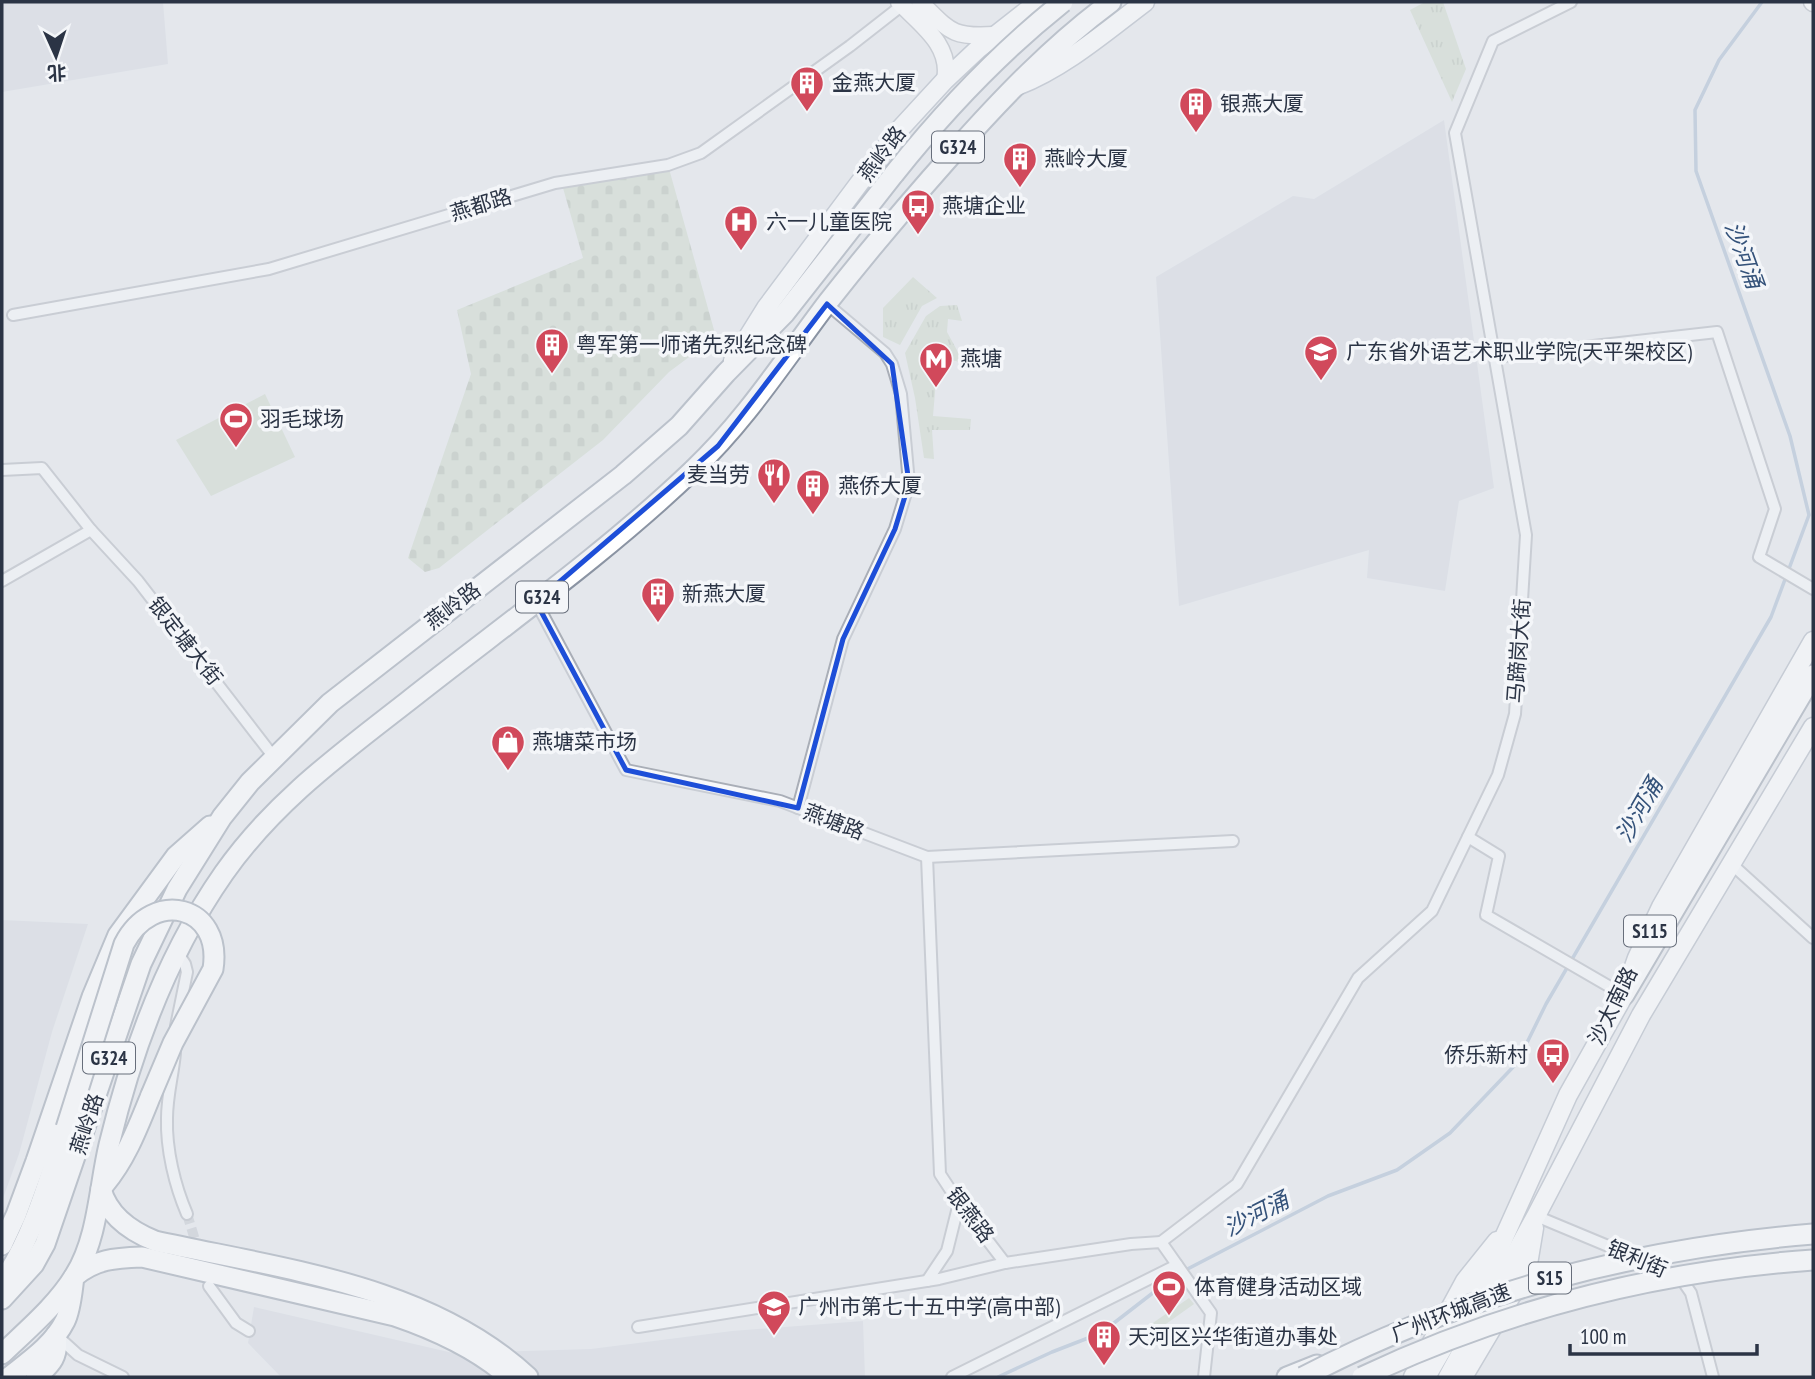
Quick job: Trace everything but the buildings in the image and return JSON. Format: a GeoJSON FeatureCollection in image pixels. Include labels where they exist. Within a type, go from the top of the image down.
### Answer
{"type":"FeatureCollection","features":[{"type":"Feature","properties":{"kind":"highway"},"geometry":{"type":"LineString","coordinates":[[726,373],[785,313],[949,107],[982,72],[1063,2]]}},
{"type":"Feature","properties":{"kind":"highway","name":"燕岭路"},"geometry":{"type":"LineString","coordinates":[[2,1354],[75,1277],[90,1236],[109,1144],[142,1037],[185,935],[224,873],[258,829],[303,784],[642,516],[718,446],[751,408],[827,304],[903,208],[1013,87],[1111,2]]}},
{"type":"Feature","properties":{"kind":"highway","name":"燕岭路"},"geometry":{"type":"LineString","coordinates":[[2,1299],[34,1264],[45,1244],[141,964],[177,888],[222,817],[274,756],[330,703],[631,467],[679,426],[726,373]]}},
{"type":"Feature","properties":{"kind":"highway"},"geometry":{"type":"LineString","coordinates":[[1624,995],[1813,675]]}},
{"type":"Feature","properties":{"kind":"highway"},"geometry":{"type":"LineString","coordinates":[[2,1245],[12,1225],[92,997],[118,935],[176,856],[222,817]]}},
{"type":"Feature","properties":{"kind":"highway"},"geometry":{"type":"LineString","coordinates":[[2,1283],[24,1248],[34,1223],[124,944],[130,932],[149,916],[172,909],[192,915],[202,924],[213,944],[213,969],[173,1043],[117,1170],[101,1188],[108,1207],[118,1218],[155,1241],[302,1283],[366,1308],[426,1327],[474,1351],[509,1377]]}},
{"type":"Feature","properties":{"kind":"highway"},"geometry":{"type":"LineString","coordinates":[[2,1223],[25,1186]]}},
{"type":"Feature","properties":{"kind":"highway","name":"广州环城高速"},"geometry":{"type":"LineString","coordinates":[[1303,1377],[1422,1322],[1511,1290],[1607,1264],[1737,1241],[1813,1234]]}},
{"type":"Feature","properties":{"kind":"highway"},"geometry":{"type":"LineString","coordinates":[[9,1377],[37,1355],[56,1335],[66,1319],[75,1277],[104,1259],[142,1257],[302,1283],[359,1287],[431,1313],[489,1345],[528,1377]]}},
{"type":"Feature","properties":{"kind":"highway","name":"广州环城高速"},"geometry":{"type":"LineString","coordinates":[[1362,1377],[1419,1351],[1541,1308],[1622,1288],[1742,1267],[1813,1260]]}},
{"type":"Feature","properties":{"kind":"highway"},"geometry":{"type":"LineString","coordinates":[[1287,1377],[1422,1322]]}},
{"type":"Feature","properties":{"kind":"highway"},"geometry":{"type":"LineString","coordinates":[[1379,1377],[1422,1353],[1474,1330]]}},
{"type":"Feature","properties":{"kind":"highway"},"geometry":{"type":"LineString","coordinates":[[36,1377],[49,1367],[55,1358],[58,1350],[56,1335]]}},
{"type":"Feature","properties":{"kind":"main road"},"geometry":{"type":"LineString","coordinates":[[920,2],[955,34],[976,37],[994,35]]}},
{"type":"Feature","properties":{"kind":"main road","name":"燕岭路"},"geometry":{"type":"LineString","coordinates":[[726,373],[748,333],[900,130],[945,80],[994,35],[1038,2]]}},
{"type":"Feature","properties":{"kind":"main road","name":"燕岭路"},"geometry":{"type":"LineString","coordinates":[[1013,87],[1045,75],[1145,2]]}},
{"type":"Feature","properties":{"kind":"main road"},"geometry":{"type":"LineString","coordinates":[[903,3],[937,40],[946,62],[945,80]]}},
{"type":"Feature","properties":{"kind":"main road","name":"沙太南路"},"geometry":{"type":"LineString","coordinates":[[1426,1377],[1484,1279],[1574,1082],[1624,995],[1637,958],[1678,876],[1813,641]]}},
{"type":"Feature","properties":{"kind":"main road","name":"沙太南路"},"geometry":{"type":"LineString","coordinates":[[1448,1377],[1641,1015],[1813,727]]}},
{"type":"Feature","properties":{"kind":"main road"},"geometry":{"type":"LineString","coordinates":[[1462,1377],[1524,1276],[1536,1216]]}},
{"type":"Feature","properties":{"kind":"main road"},"geometry":{"type":"LineString","coordinates":[[1413,1377],[1465,1281],[1485,1253],[1506,1231]]}},
{"type":"Feature","properties":{"kind":"street","name":"马蹄岗大街"},"geometry":{"type":"LineString","coordinates":[[1161,1242],[1237,1184],[1358,978],[1432,911],[1498,775],[1515,714],[1526,535],[1455,133],[1493,41],[1571,2]]}},
{"type":"Feature","properties":{"kind":"street","name":"燕都路"},"geometry":{"type":"LineString","coordinates":[[13,315],[269,269],[555,183],[668,165],[701,153],[850,46],[903,3]]}},
{"type":"Feature","properties":{"kind":"street"},"geometry":{"type":"LineString","coordinates":[[798,808],[844,639],[895,529],[909,483],[901,394],[892,364],[886,353],[827,304]]}},
{"type":"Feature","properties":{"kind":"street"},"geometry":{"type":"LineString","coordinates":[[1494,357],[1717,332],[1775,509],[1759,557],[1812,588]]}},
{"type":"Feature","properties":{"kind":"street","name":"银定塘大街"},"geometry":{"type":"LineString","coordinates":[[2,470],[42,468],[91,530],[138,581],[274,756]]}},
{"type":"Feature","properties":{"kind":"street"},"geometry":{"type":"LineString","coordinates":[[2,581],[91,530]]}},
{"type":"Feature","properties":{"kind":"street","name":"燕塘路"},"geometry":{"type":"LineString","coordinates":[[536,602],[626,770],[780,801],[927,857],[1233,841]]}},
{"type":"Feature","properties":{"kind":"street"},"geometry":{"type":"LineString","coordinates":[[1468,837],[1499,856],[1486,915],[1624,995]]}},
{"type":"Feature","properties":{"kind":"street","name":"银燕路"},"geometry":{"type":"LineString","coordinates":[[927,857],[940,1174],[958,1203],[1005,1263],[1161,1242]]}},
{"type":"Feature","properties":{"kind":"street"},"geometry":{"type":"LineString","coordinates":[[1737,869],[1813,938]]}},
{"type":"Feature","properties":{"kind":"street"},"geometry":{"type":"LineString","coordinates":[[177,952],[187,972],[176,1020],[175,1055],[167,1118],[169,1147],[187,1214]]}},
{"type":"Feature","properties":{"kind":"street"},"geometry":{"type":"LineString","coordinates":[[927,1281],[947,1251],[958,1203]]}},
{"type":"Feature","properties":{"kind":"street","name":"银利街"},"geometry":{"type":"LineString","coordinates":[[1536,1216],[1661,1268],[1682,1280],[1691,1293],[1713,1377]]}},
{"type":"Feature","properties":{"kind":"street"},"geometry":{"type":"LineString","coordinates":[[1161,1242],[1211,1313],[1203,1377]]}},
{"type":"Feature","properties":{"kind":"street"},"geometry":{"type":"LineString","coordinates":[[638,1327],[927,1281],[1005,1263]]}},
{"type":"Feature","properties":{"kind":"street"},"geometry":{"type":"LineString","coordinates":[[952,1377],[1177,1265]]}},
{"type":"Feature","properties":{"kind":"street"},"geometry":{"type":"LineString","coordinates":[[209,1286],[236,1324],[248,1331]]}},
{"type":"Feature","properties":{"kind":"street"},"geometry":{"type":"LineString","coordinates":[[56,1335],[78,1355],[124,1377]]}},
{"type":"Feature","properties":{"kind":"highlighted area"},"geometry":{"type":"Polygon","coordinates":[[[827,304],[892,364],[909,483],[895,529],[843,639],[798,808],[626,770],[536,602],[718,446],[827,304]]]}},
{"type":"Feature","properties":{"kind":"shaded area"},"geometry":{"type":"Polygon","coordinates":[[[2,2],[163,2],[168,64],[2,92],[2,2]]]}},
{"type":"Feature","properties":{"kind":"shaded area","name":"广东省外语艺术职业学院(天平架校区)"},"geometry":{"type":"Polygon","coordinates":[[[1444,120],[1494,488],[1459,501],[1445,591],[1367,578],[1369,550],[1179,606],[1156,277],[1293,196],[1314,199],[1444,120]]]}},
{"type":"Feature","properties":{"kind":"shaded area"},"geometry":{"type":"Polygon","coordinates":[[[2,920],[88,924],[52,1032],[19,1154],[2,1201],[2,920]]]}},
{"type":"Feature","properties":{"kind":"shaded area","name":"广州市第七十五中学(高中部)"},"geometry":{"type":"Polygon","coordinates":[[[254,1307],[453,1353],[591,1349],[732,1331],[863,1321],[865,1377],[281,1377],[248,1343],[254,1307]]]}},
{"type":"Feature","properties":{"kind":"green space"},"geometry":{"type":"Polygon","coordinates":[[[1425,2],[1443,2],[1466,69],[1452,102],[1410,10],[1425,2]]]}},
{"type":"Feature","properties":{"kind":"green space"},"geometry":{"type":"Polygon","coordinates":[[[668,165],[716,337],[669,372],[603,440],[439,568],[425,572],[408,558],[471,374],[457,310],[583,258],[563,188],[668,165]]]}},
{"type":"Feature","properties":{"kind":"green space"},"geometry":{"type":"Polygon","coordinates":[[[913,277],[937,298],[922,306],[900,345],[883,337],[883,308],[913,277]]]}},
{"type":"Feature","properties":{"kind":"green space"},"geometry":{"type":"Polygon","coordinates":[[[957,305],[962,321],[948,319],[947,332],[964,363],[938,357],[933,416],[971,419],[970,430],[932,430],[934,459],[924,458],[905,353],[926,316],[940,306],[957,305]]]}},
{"type":"Feature","properties":{"kind":"green space","name":"羽毛球场"},"geometry":{"type":"Polygon","coordinates":[[[265,394],[295,457],[211,496],[176,440],[265,394]]]}},
{"type":"Feature","properties":{"kind":"green space","name":"体育健身活动区域"},"geometry":{"type":"Polygon","coordinates":[[[1189,1298],[1194,1304],[1149,1336],[1144,1329],[1189,1298]]]}},
{"type":"Feature","properties":{"kind":"waterway","name":"沙河涌"},"geometry":{"type":"LineString","coordinates":[[998,1377],[1101,1333],[1176,1275],[1328,1196],[1397,1170],[1450,1133],[1517,1063],[1546,1004],[1771,617],[1809,515],[1790,436],[1696,171],[1695,110],[1719,60],[1762,2]]}},
{"type":"Feature","properties":{"kind":"tunnel"},"geometry":{"type":"LineString","coordinates":[[187,1214],[199,1253]]}},
{"type":"Feature","properties":{"kind":"place","name":"金燕大厦"},"geometry":{"type":"Point","coordinates":[807,113]}},
{"type":"Feature","properties":{"kind":"place","name":"银燕大厦"},"geometry":{"type":"Point","coordinates":[1196,134]}},
{"type":"Feature","properties":{"kind":"place","name":"燕岭大厦"},"geometry":{"type":"Point","coordinates":[1020,189]}},
{"type":"Feature","properties":{"kind":"place","name":"燕塘企业"},"geometry":{"type":"Point","coordinates":[918,236]}},
{"type":"Feature","properties":{"kind":"place","name":"六一儿童医院"},"geometry":{"type":"Point","coordinates":[741,252]}},
{"type":"Feature","properties":{"kind":"place","name":"粤军第一师诸先烈纪念碑"},"geometry":{"type":"Point","coordinates":[552,375]}},
{"type":"Feature","properties":{"kind":"place","name":"广东省外语艺术职业学院(天平架校区)"},"geometry":{"type":"Point","coordinates":[1321,382]}},
{"type":"Feature","properties":{"kind":"place","name":"燕塘"},"geometry":{"type":"Point","coordinates":[936,389]}},
{"type":"Feature","properties":{"kind":"place","name":"羽毛球场"},"geometry":{"type":"Point","coordinates":[236,449]}},
{"type":"Feature","properties":{"kind":"place","name":"麦当劳"},"geometry":{"type":"Point","coordinates":[774,505]}},
{"type":"Feature","properties":{"kind":"place","name":"燕侨大厦"},"geometry":{"type":"Point","coordinates":[813,516]}},
{"type":"Feature","properties":{"kind":"place","name":"新燕大厦"},"geometry":{"type":"Point","coordinates":[658,624]}},
{"type":"Feature","properties":{"kind":"place","name":"燕塘菜市场"},"geometry":{"type":"Point","coordinates":[508,772]}},
{"type":"Feature","properties":{"kind":"place","name":"侨乐新村"},"geometry":{"type":"Point","coordinates":[1553,1085]}},
{"type":"Feature","properties":{"kind":"place","name":"体育健身活动区域"},"geometry":{"type":"Point","coordinates":[1169,1317]}},
{"type":"Feature","properties":{"kind":"place","name":"广州市第七十五中学(高中部)"},"geometry":{"type":"Point","coordinates":[774,1337]}},
{"type":"Feature","properties":{"kind":"place","name":"天河区兴华街道办事处"},"geometry":{"type":"Point","coordinates":[1104,1367]}}]}
